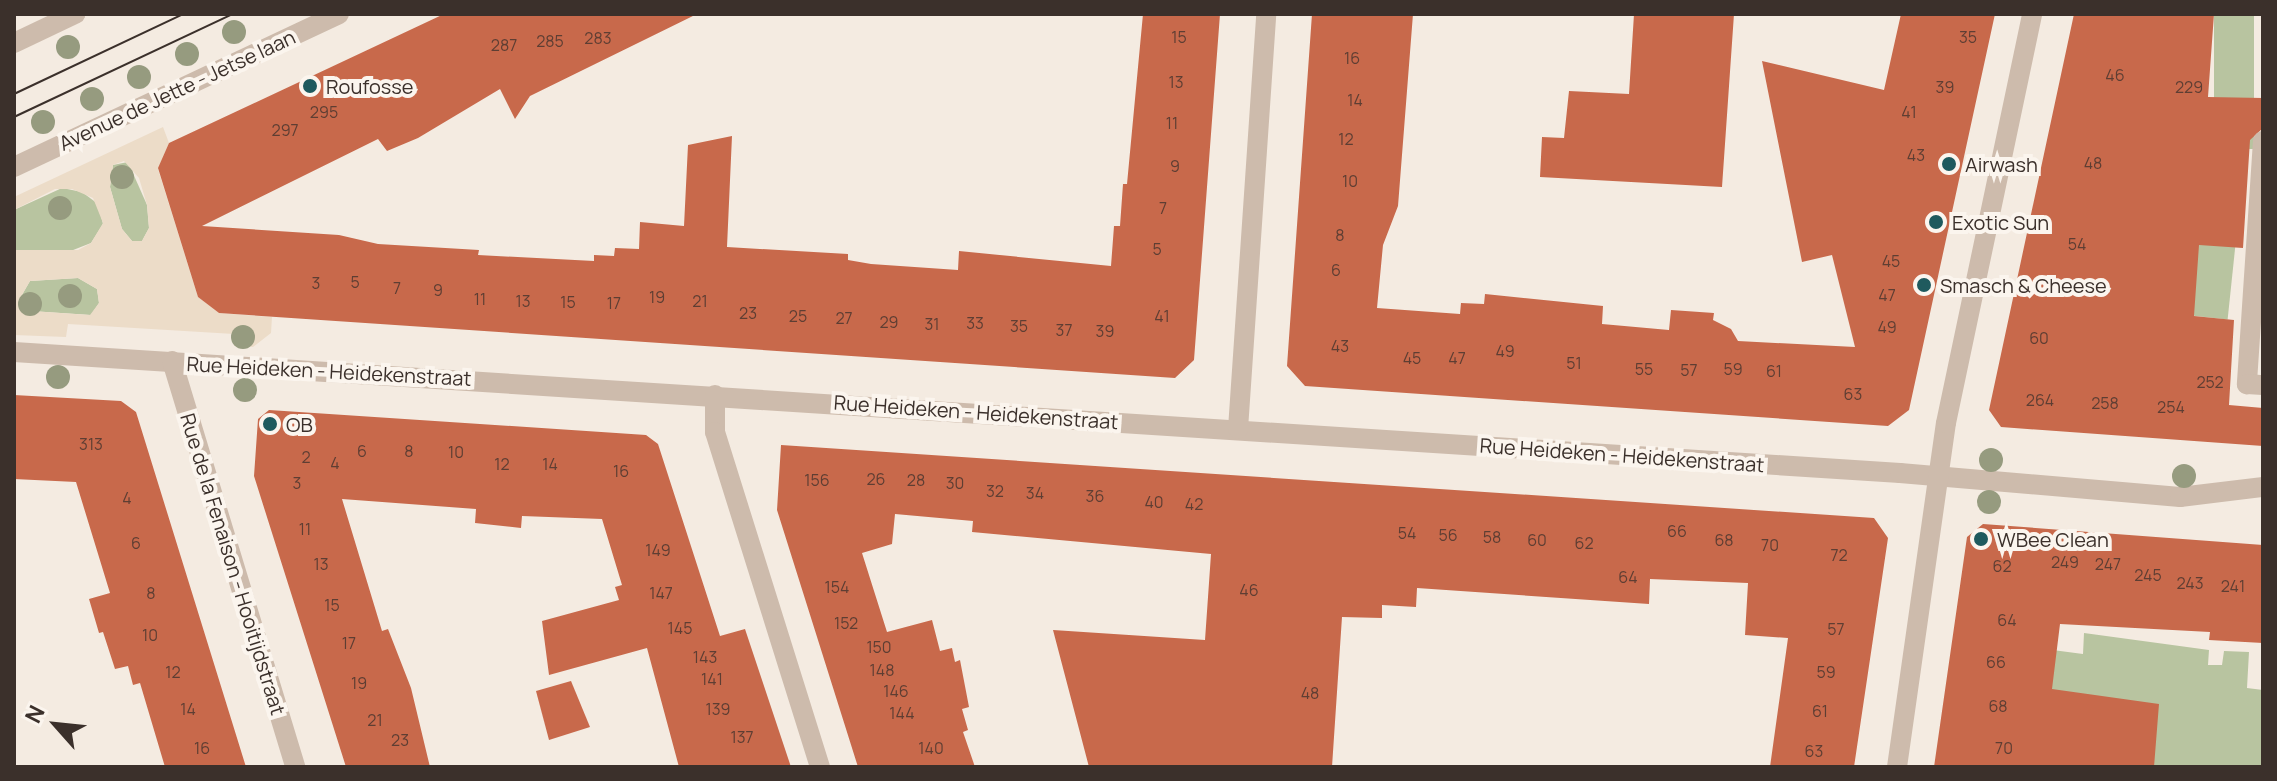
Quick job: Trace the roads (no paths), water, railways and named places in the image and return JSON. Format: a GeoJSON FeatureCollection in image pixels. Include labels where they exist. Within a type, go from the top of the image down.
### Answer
{"type":"FeatureCollection","features":[{"type":"Feature","properties":{"kind":"street"},"geometry":{"type":"LineString","coordinates":[[14,43],[75,14]]}},
{"type":"Feature","properties":{"kind":"street","name":"Avenue de Jette - Jetse laan"},"geometry":{"type":"LineString","coordinates":[[14,167],[339,14]]}},
{"type":"Feature","properties":{"kind":"street"},"geometry":{"type":"LineString","coordinates":[[1238,429],[1266,14]]}},
{"type":"Feature","properties":{"kind":"street"},"geometry":{"type":"LineString","coordinates":[[1897,767],[1937,476],[2032,14]]}},
{"type":"Feature","properties":{"kind":"street"},"geometry":{"type":"LineString","coordinates":[[2263,141],[2247,384],[2263,385]]}},
{"type":"Feature","properties":{"kind":"street","name":"Rue Heideken - Heidekenstraat"},"geometry":{"type":"LineString","coordinates":[[14,352],[1238,429],[1937,476],[2180,497],[2263,487]]}},
{"type":"Feature","properties":{"kind":"street","name":"Rue de la Fenaison - Hooitijdstraat"},"geometry":{"type":"LineString","coordinates":[[172,361],[295,767]]}},
{"type":"Feature","properties":{"kind":"street"},"geometry":{"type":"LineString","coordinates":[[715,395],[715,432],[820,767]]}},
{"type":"Feature","properties":{"kind":"tram line"},"geometry":{"type":"LineString","coordinates":[[14,94],[183,14]]}},
{"type":"Feature","properties":{"kind":"tram line"},"geometry":{"type":"LineString","coordinates":[[14,117],[233,14]]}},
{"type":"Feature","properties":{"kind":"place","name":"Roufosse"},"geometry":{"type":"Point","coordinates":[310,86]}},
{"type":"Feature","properties":{"kind":"place","name":"Airwash"},"geometry":{"type":"Point","coordinates":[1949,164]}},
{"type":"Feature","properties":{"kind":"place","name":"Exotic Sun"},"geometry":{"type":"Point","coordinates":[1936,222]}},
{"type":"Feature","properties":{"kind":"place","name":"Smasch & Cheese"},"geometry":{"type":"Point","coordinates":[1924,285]}},
{"type":"Feature","properties":{"kind":"place","name":"OB"},"geometry":{"type":"Point","coordinates":[270,424]}},
{"type":"Feature","properties":{"kind":"place","name":"WBee Clean"},"geometry":{"type":"Point","coordinates":[1981,539]}}]}
